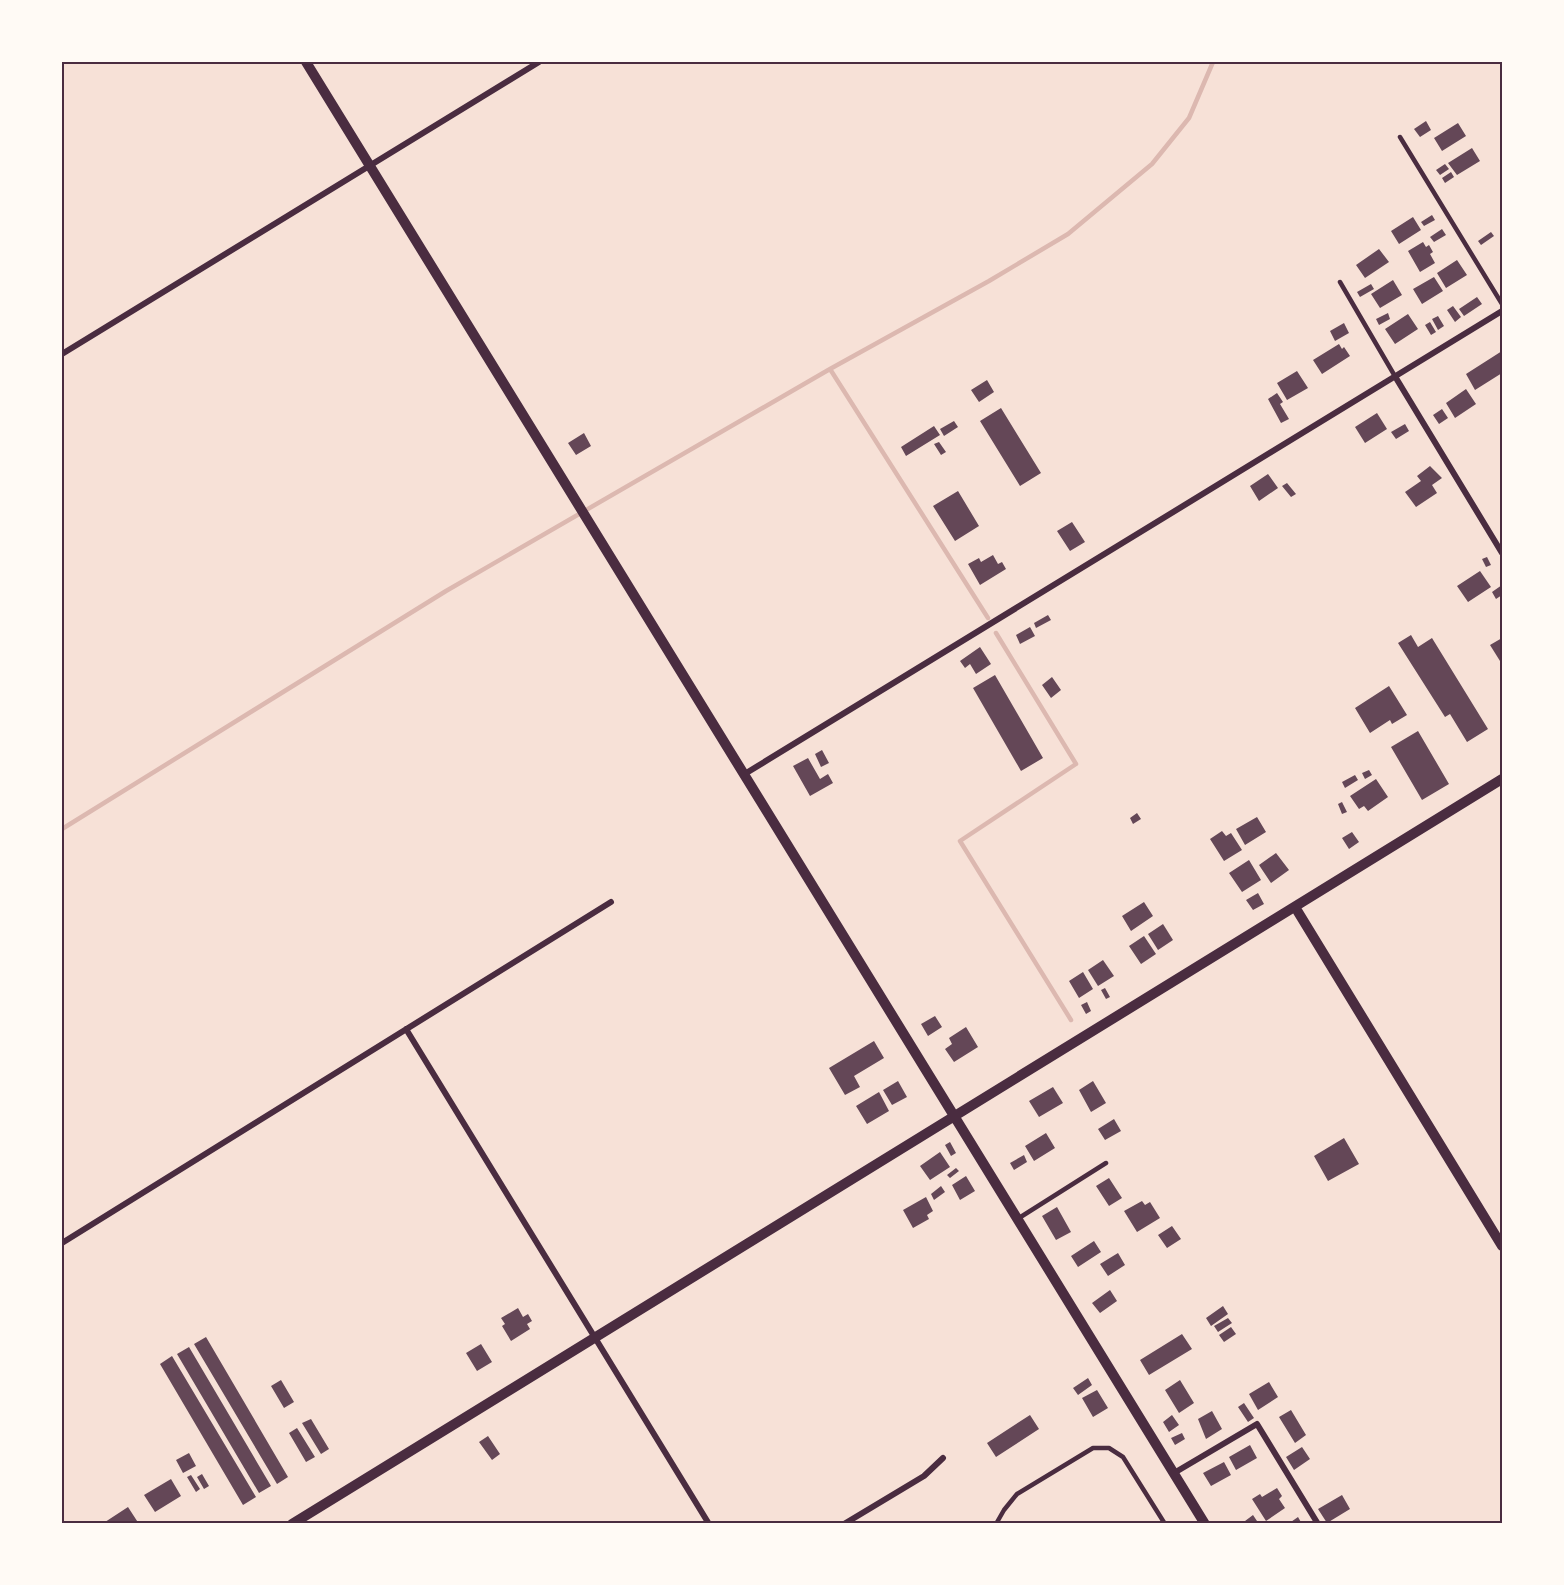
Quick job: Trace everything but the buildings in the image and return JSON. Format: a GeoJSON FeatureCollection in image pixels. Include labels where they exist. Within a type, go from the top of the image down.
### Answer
{"type":"FeatureCollection","features":[{"type":"Feature","properties":{"kind":"street"},"geometry":{"type":"LineString","coordinates":[[306,62],[1205,1524]]}},
{"type":"Feature","properties":{"kind":"street"},"geometry":{"type":"LineString","coordinates":[[62,354],[539,62]]}},
{"type":"Feature","properties":{"kind":"street"},"geometry":{"type":"LineString","coordinates":[[743,775],[1503,311]]}},
{"type":"Feature","properties":{"kind":"street"},"geometry":{"type":"LineString","coordinates":[[1396,378],[1503,553]]}},
{"type":"Feature","properties":{"kind":"street"},"geometry":{"type":"LineString","coordinates":[[292,1524],[1503,779]]}},
{"type":"Feature","properties":{"kind":"street"},"geometry":{"type":"LineString","coordinates":[[62,1243],[611,902]]}},
{"type":"Feature","properties":{"kind":"street"},"geometry":{"type":"LineString","coordinates":[[1295,907],[1503,1245]]}},
{"type":"Feature","properties":{"kind":"street"},"geometry":{"type":"LineString","coordinates":[[406,1029],[593,1338],[709,1524]]}},
{"type":"Feature","properties":{"kind":"street"},"geometry":{"type":"LineString","coordinates":[[1174,1473],[1257,1424],[1318,1524]]}},
{"type":"Feature","properties":{"kind":"street"},"geometry":{"type":"LineString","coordinates":[[844,1524],[924,1476],[943,1458]]}},
{"type":"Feature","properties":{"kind":"lane"},"geometry":{"type":"LineString","coordinates":[[1400,136],[1503,303]]}},
{"type":"Feature","properties":{"kind":"lane"},"geometry":{"type":"LineString","coordinates":[[1340,282],[1396,378]]}},
{"type":"Feature","properties":{"kind":"lane"},"geometry":{"type":"LineString","coordinates":[[1017,1220],[1106,1164]]}},
{"type":"Feature","properties":{"kind":"lane"},"geometry":{"type":"LineString","coordinates":[[996,1524],[1017,1494],[1093,1448],[1109,1448],[1123,1457],[1165,1524]]}},
{"type":"Feature","properties":{"kind":"waterway"},"geometry":{"type":"LineString","coordinates":[[62,829],[446,591],[1068,234],[1152,164],[1189,118],[1213,62]]}},
{"type":"Feature","properties":{"kind":"waterway"},"geometry":{"type":"LineString","coordinates":[[830,369],[988,618]]}},
{"type":"Feature","properties":{"kind":"waterway"},"geometry":{"type":"LineString","coordinates":[[996,633],[1076,764],[960,841],[1071,1020]]}}]}
